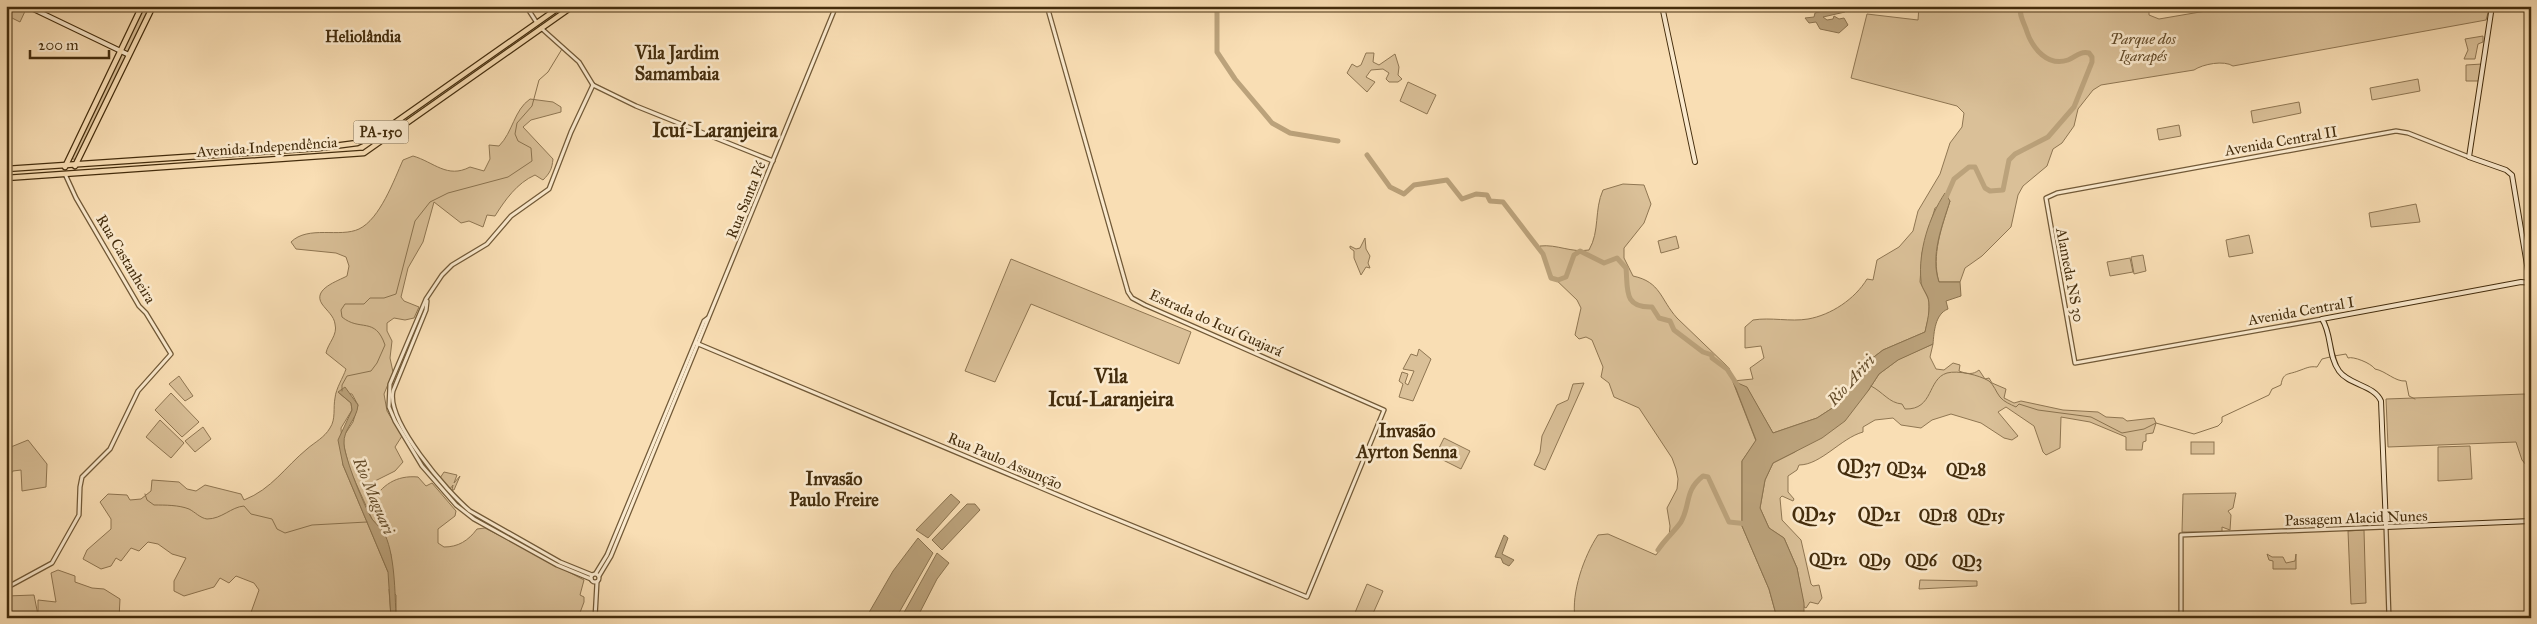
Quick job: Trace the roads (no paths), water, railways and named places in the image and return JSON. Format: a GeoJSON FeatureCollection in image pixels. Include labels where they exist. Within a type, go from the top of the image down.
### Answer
{"type":"FeatureCollection","features":[{"type":"Feature","properties":{"kind":"main road"},"geometry":{"type":"LineString","coordinates":[[27,6],[129,55]]}},
{"type":"Feature","properties":{"kind":"main road"},"geometry":{"type":"LineString","coordinates":[[65,166],[142,6]]}},
{"type":"Feature","properties":{"kind":"main road"},"geometry":{"type":"LineString","coordinates":[[75,166],[153,6]]}},
{"type":"Feature","properties":{"kind":"main road","name":"Avenida Independência"},"geometry":{"type":"LineString","coordinates":[[6,169],[75,166],[329,147],[357,143],[376,136],[561,6]]}},
{"type":"Feature","properties":{"kind":"main road","name":"Avenida Independência"},"geometry":{"type":"LineString","coordinates":[[6,178],[367,152],[573,6]]}},
{"type":"Feature","properties":{"kind":"main road"},"geometry":{"type":"LineString","coordinates":[[1662,6],[1695,162]]}},
{"type":"Feature","properties":{"kind":"main road"},"geometry":{"type":"LineString","coordinates":[[2469,157],[2492,6]]}},
{"type":"Feature","properties":{"kind":"main road"},"geometry":{"type":"LineString","coordinates":[[468,72],[468,76],[473,78]]}},
{"type":"Feature","properties":{"kind":"main road"},"geometry":{"type":"LineString","coordinates":[[329,147],[329,155]]}},
{"type":"Feature","properties":{"kind":"main road","name":"Avenida Central II"},"geometry":{"type":"LineString","coordinates":[[2469,157],[2510,173],[2513,180],[2531,283]]}},
{"type":"Feature","properties":{"kind":"main road"},"geometry":{"type":"LineString","coordinates":[[69,158],[78,160]]}},
{"type":"Feature","properties":{"kind":"main road"},"geometry":{"type":"LineString","coordinates":[[39,176],[38,172],[41,168]]}},
{"type":"Feature","properties":{"kind":"main road","name":"Avenida Central I"},"geometry":{"type":"LineString","coordinates":[[2322,319],[2523,281],[2531,283]]}},
{"type":"Feature","properties":{"kind":"main road"},"geometry":{"type":"LineString","coordinates":[[2327,318],[2326,325],[2333,356],[2342,374],[2376,394],[2381,401],[2386,527]]}},
{"type":"Feature","properties":{"kind":"main road"},"geometry":{"type":"LineString","coordinates":[[2322,319],[2326,325]]}},
{"type":"Feature","properties":{"kind":"main road","name":"Passagem Alacid Nunes"},"geometry":{"type":"LineString","coordinates":[[2386,527],[2531,521]]}},
{"type":"Feature","properties":{"kind":"street"},"geometry":{"type":"LineString","coordinates":[[526,6],[537,23]]}},
{"type":"Feature","properties":{"kind":"street","name":"Rua Santa Fé"},"geometry":{"type":"LineString","coordinates":[[595,618],[597,582],[595,576],[611,556],[836,6]]}},
{"type":"Feature","properties":{"kind":"street","name":"Estrada do Icuí Guajará"},"geometry":{"type":"LineString","coordinates":[[1047,6],[1128,292],[1132,298],[1168,316],[1384,410],[1307,597]]}},
{"type":"Feature","properties":{"kind":"street"},"geometry":{"type":"LineString","coordinates":[[542,28],[579,62],[593,85],[636,106],[773,161]]}},
{"type":"Feature","properties":{"kind":"street"},"geometry":{"type":"LineString","coordinates":[[593,85],[571,132],[549,190],[511,216],[486,244],[447,270],[430,293],[426,310],[392,391],[391,401],[394,410],[424,462],[437,480],[470,511],[560,562],[595,576],[597,582]]}},
{"type":"Feature","properties":{"kind":"street","name":"Avenida Central II"},"geometry":{"type":"LineString","coordinates":[[2051,194],[2396,131],[2408,133],[2469,157]]}},
{"type":"Feature","properties":{"kind":"street","name":"Rua Castanheira"},"geometry":{"type":"LineString","coordinates":[[6,588],[52,563],[79,515],[82,477],[110,449],[138,391],[171,354],[146,313],[138,306],[76,198],[65,174]]}},
{"type":"Feature","properties":{"kind":"street","name":"Alameda NS 30"},"geometry":{"type":"LineString","coordinates":[[2051,194],[2046,198],[2046,207],[2075,363]]}},
{"type":"Feature","properties":{"kind":"street","name":"Avenida Central I"},"geometry":{"type":"LineString","coordinates":[[2075,363],[2322,319]]}},
{"type":"Feature","properties":{"kind":"street","name":"Rua Paulo Assunção"},"geometry":{"type":"LineString","coordinates":[[697,343],[1089,508],[1307,597]]}},
{"type":"Feature","properties":{"kind":"street"},"geometry":{"type":"LineString","coordinates":[[2386,527],[2389,618]]}},
{"type":"Feature","properties":{"kind":"street","name":"Passagem Alacid Nunes"},"geometry":{"type":"LineString","coordinates":[[2181,616],[2181,536],[2386,527]]}},
{"type":"Feature","properties":{"kind":"waterway","name":"Rio Maguari"},"geometry":{"type":"LineString","coordinates":[[1217,6],[1217,52],[1235,79],[1272,123],[1290,133],[1338,141]]}},
{"type":"Feature","properties":{"kind":"waterway","name":"Rio Ariri"},"geometry":{"type":"LineString","coordinates":[[1944,202],[1954,179],[1969,167],[1975,167],[1985,188],[1990,191],[2003,190],[2009,160],[2015,154],[2048,137],[2074,107],[2092,62],[2092,57],[2089,53],[2080,54],[2061,62],[2048,59],[2042,55],[2033,45],[2021,16],[2021,6]]}},
{"type":"Feature","properties":{"kind":"waterway","name":"Rio Maguari"},"geometry":{"type":"LineString","coordinates":[[342,391],[342,385],[347,376],[371,371],[385,345],[377,330],[349,321],[342,317],[341,310],[345,304],[364,304],[370,298],[384,298],[396,294],[415,221],[430,202],[448,193],[508,177],[532,161],[531,148],[518,141],[515,134],[517,123],[532,106],[539,80],[548,72],[562,49]]}},
{"type":"Feature","properties":{"kind":"waterway","name":"Rio Maguari"},"geometry":{"type":"LineString","coordinates":[[1367,155],[1390,187],[1404,194],[1414,185],[1447,180],[1462,199],[1476,194],[1487,195],[1490,201],[1503,202],[1543,254],[1551,278],[1558,280],[1566,277],[1574,255],[1580,251],[1604,263],[1617,258],[1626,268],[1627,290],[1632,301],[1636,304],[1652,307],[1659,318],[1670,321],[1674,330],[1703,352],[1712,355],[1712,358],[1727,369],[1738,386]]}},
{"type":"Feature","properties":{"kind":"waterway"},"geometry":{"type":"LineString","coordinates":[[2334,356],[2346,354],[2348,358],[2362,360],[2375,369],[2394,378],[2406,381],[2409,396],[2415,399]]}},
{"type":"Feature","properties":{"kind":"waterway"},"geometry":{"type":"LineString","coordinates":[[1871,386],[1893,402],[1902,404],[1905,409],[1914,408],[1926,400],[1936,381],[1941,376],[1952,372],[1962,373],[1989,381],[2002,399],[2016,407],[2019,404],[2038,410],[2091,417],[2122,433],[2144,429],[2156,423],[2194,434],[2218,426],[2222,422],[2222,417],[2269,395],[2272,389],[2281,385],[2286,375],[2317,367],[2322,359],[2330,357]]}},
{"type":"Feature","properties":{"kind":"waterway"},"geometry":{"type":"LineString","coordinates":[[1658,550],[1681,522],[1690,492],[1703,476],[1708,477],[1729,522],[1748,524]]}},
{"type":"Feature","properties":{"kind":"waterway"},"geometry":{"type":"LineString","coordinates":[[145,494],[147,500],[154,505],[185,508],[207,519],[244,506],[251,514],[272,519],[277,529],[285,533],[312,525],[367,522]]}},
{"type":"Feature","properties":{"kind":"district","name":"Heliolândia"},"geometry":{"type":"Point","coordinates":[363,36]}},
{"type":"Feature","properties":{"kind":"district","name":"Vila Jardim Samambaia"},"geometry":{"type":"Point","coordinates":[677,63]}},
{"type":"Feature","properties":{"kind":"district","name":"Icuí-Laranjeira"},"geometry":{"type":"Point","coordinates":[715,130]}},
{"type":"Feature","properties":{"kind":"district","name":"Vila Icuí-Laranjeira"},"geometry":{"type":"Point","coordinates":[1111,388]}},
{"type":"Feature","properties":{"kind":"district","name":"Invasão Ayrton Senna"},"geometry":{"type":"Point","coordinates":[1407,441]}},
{"type":"Feature","properties":{"kind":"district","name":"QD37"},"geometry":{"type":"Point","coordinates":[1859,467]}},
{"type":"Feature","properties":{"kind":"district","name":"QD34"},"geometry":{"type":"Point","coordinates":[1906,468]}},
{"type":"Feature","properties":{"kind":"district","name":"QD28"},"geometry":{"type":"Point","coordinates":[1966,469]}},
{"type":"Feature","properties":{"kind":"district","name":"Invasão Paulo Freire"},"geometry":{"type":"Point","coordinates":[834,489]}},
{"type":"Feature","properties":{"kind":"district","name":"QD25"},"geometry":{"type":"Point","coordinates":[1814,515]}},
{"type":"Feature","properties":{"kind":"district","name":"QD21"},"geometry":{"type":"Point","coordinates":[1879,515]}},
{"type":"Feature","properties":{"kind":"district","name":"QD18"},"geometry":{"type":"Point","coordinates":[1938,515]}},
{"type":"Feature","properties":{"kind":"district","name":"QD15"},"geometry":{"type":"Point","coordinates":[1986,515]}},
{"type":"Feature","properties":{"kind":"district","name":"QD12"},"geometry":{"type":"Point","coordinates":[1828,559]}},
{"type":"Feature","properties":{"kind":"district","name":"QD9"},"geometry":{"type":"Point","coordinates":[1875,560]}},
{"type":"Feature","properties":{"kind":"district","name":"QD6"},"geometry":{"type":"Point","coordinates":[1921,560]}},
{"type":"Feature","properties":{"kind":"district","name":"QD3"},"geometry":{"type":"Point","coordinates":[1967,561]}},
{"type":"Feature","properties":{"kind":"park label","name":"Parque dos Igarapés"},"geometry":{"type":"Point","coordinates":[2143,48]}}]}
